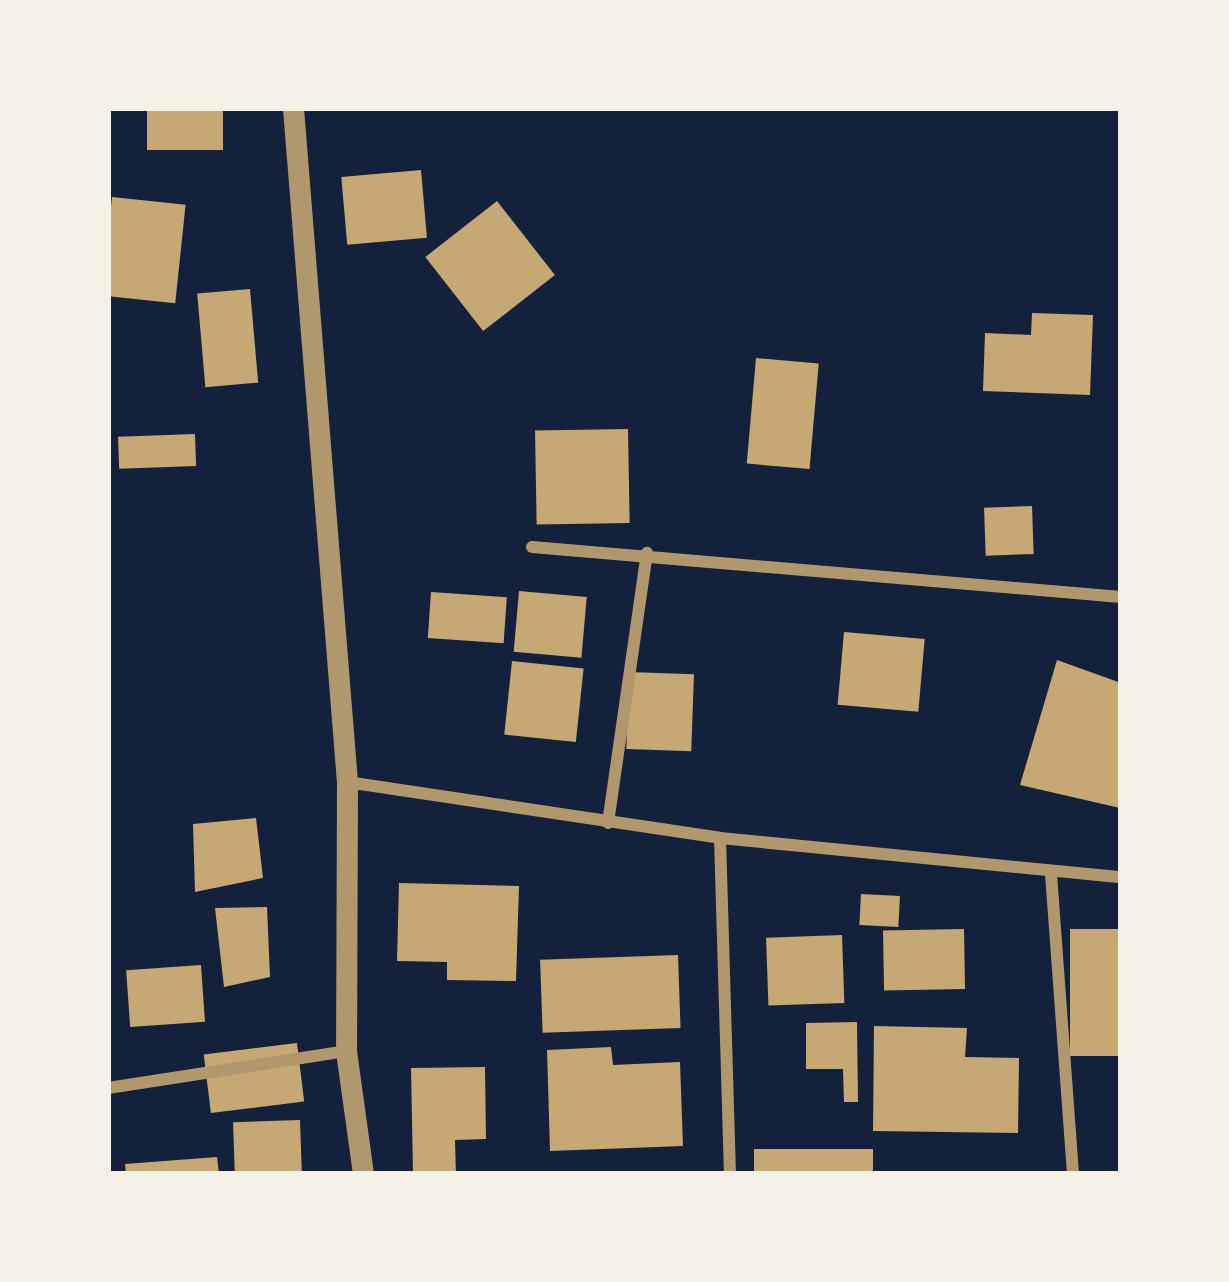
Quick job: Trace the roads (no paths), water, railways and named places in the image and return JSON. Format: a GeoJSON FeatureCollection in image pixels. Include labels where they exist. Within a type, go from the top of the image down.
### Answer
{"type":"FeatureCollection","features":[{"type":"Feature","properties":{"kind":"street"},"geometry":{"type":"LineString","coordinates":[[293,108],[347,782],[346,1052],[363,1174]]}},
{"type":"Feature","properties":{"kind":"street"},"geometry":{"type":"LineString","coordinates":[[532,547],[647,553],[1121,597]]}},
{"type":"Feature","properties":{"kind":"street"},"geometry":{"type":"LineString","coordinates":[[608,823],[647,553]]}},
{"type":"Feature","properties":{"kind":"street"},"geometry":{"type":"LineString","coordinates":[[347,782],[720,838],[1051,874],[1121,877]]}},
{"type":"Feature","properties":{"kind":"street"},"geometry":{"type":"LineString","coordinates":[[720,838],[730,1174]]}},
{"type":"Feature","properties":{"kind":"street"},"geometry":{"type":"LineString","coordinates":[[1051,874],[1073,1174]]}},
{"type":"Feature","properties":{"kind":"street"},"geometry":{"type":"LineString","coordinates":[[108,1088],[346,1052]]}}]}
